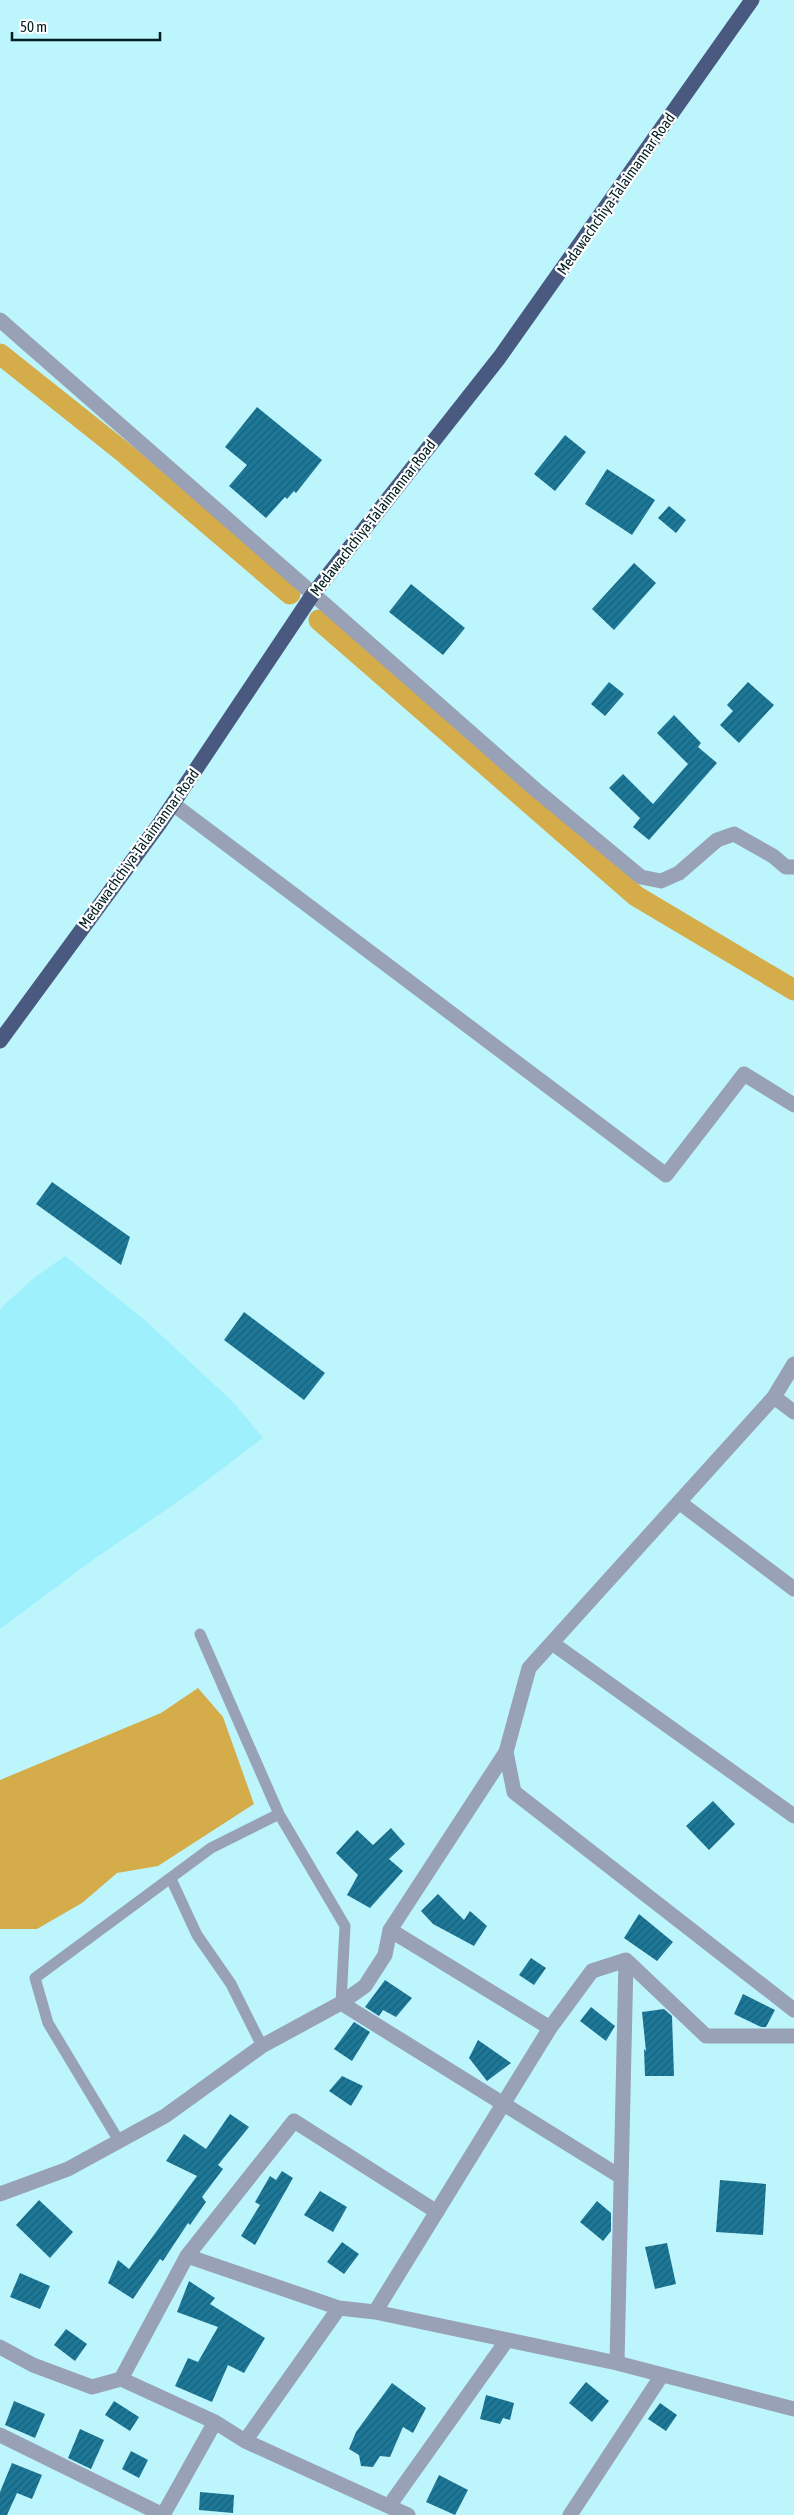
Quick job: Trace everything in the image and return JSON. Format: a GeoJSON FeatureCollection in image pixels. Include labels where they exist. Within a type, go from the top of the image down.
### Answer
{"type":"FeatureCollection","features":[{"type":"Feature","properties":{"kind":"highway","name":"Medawachchiya-Talaimannar Road"},"geometry":{"type":"LineString","coordinates":[[0,1041],[173,804],[313,594],[499,358],[752,0]]}},
{"type":"Feature","properties":{"kind":"street"},"geometry":{"type":"LineString","coordinates":[[0,320],[536,790],[642,877],[661,881],[679,873],[716,840],[734,834],[773,856],[786,868],[794,867]]}},
{"type":"Feature","properties":{"kind":"street"},"geometry":{"type":"LineString","coordinates":[[173,804],[666,1175],[744,1074],[794,1105]]}},
{"type":"Feature","properties":{"kind":"street"},"geometry":{"type":"LineString","coordinates":[[0,2194],[68,2169],[165,2116],[262,2046],[341,2003],[365,1986],[385,1955],[390,1930],[506,1752],[528,1668],[774,1398],[794,1364]]}},
{"type":"Feature","properties":{"kind":"street"},"geometry":{"type":"LineString","coordinates":[[774,1398],[794,1412]]}},
{"type":"Feature","properties":{"kind":"street"},"geometry":{"type":"LineString","coordinates":[[679,1502],[794,1589]]}},
{"type":"Feature","properties":{"kind":"street"},"geometry":{"type":"LineString","coordinates":[[552,1643],[794,1816]]}},
{"type":"Feature","properties":{"kind":"street"},"geometry":{"type":"LineString","coordinates":[[506,1752],[514,1792],[794,2010]]}},
{"type":"Feature","properties":{"kind":"street"},"geometry":{"type":"LineString","coordinates":[[390,1930],[550,2028]]}},
{"type":"Feature","properties":{"kind":"street"},"geometry":{"type":"LineString","coordinates":[[375,2312],[550,2028],[592,1972],[626,1960]]}},
{"type":"Feature","properties":{"kind":"street"},"geometry":{"type":"LineString","coordinates":[[626,1960],[706,2036],[794,2036]]}},
{"type":"Feature","properties":{"kind":"street"},"geometry":{"type":"LineString","coordinates":[[617,2363],[626,1960]]}},
{"type":"Feature","properties":{"kind":"street"},"geometry":{"type":"LineString","coordinates":[[341,2003],[621,2177]]}},
{"type":"Feature","properties":{"kind":"street"},"geometry":{"type":"LineString","coordinates":[[121,2379],[187,2256],[294,2122],[436,2212]]}},
{"type":"Feature","properties":{"kind":"street"},"geometry":{"type":"LineString","coordinates":[[187,2256],[339,2308],[375,2312],[617,2363],[794,2409]]}},
{"type":"Feature","properties":{"kind":"street"},"geometry":{"type":"LineString","coordinates":[[246,2441],[339,2308]]}},
{"type":"Feature","properties":{"kind":"street"},"geometry":{"type":"LineString","coordinates":[[389,2506],[507,2340]]}},
{"type":"Feature","properties":{"kind":"street"},"geometry":{"type":"LineString","coordinates":[[0,2347],[32,2365],[92,2387],[121,2379],[215,2422],[246,2441],[408,2515]]}},
{"type":"Feature","properties":{"kind":"street"},"geometry":{"type":"LineString","coordinates":[[570,2515],[662,2375]]}},
{"type":"Feature","properties":{"kind":"street"},"geometry":{"type":"LineString","coordinates":[[0,2435],[163,2515],[215,2422]]}},
{"type":"Feature","properties":{"kind":"lane"},"geometry":{"type":"LineString","coordinates":[[200,1634],[278,1814],[345,1926],[341,2003]]}},
{"type":"Feature","properties":{"kind":"lane"},"geometry":{"type":"LineString","coordinates":[[119,2141],[48,2023],[36,1978],[211,1848],[278,1814]]}},
{"type":"Feature","properties":{"kind":"lane"},"geometry":{"type":"LineString","coordinates":[[171,1879],[196,1935],[231,1984],[262,2046]]}},
{"type":"Feature","properties":{"kind":"shaded area"},"geometry":{"type":"Polygon","coordinates":[[[65,1256],[147,1322],[233,1402],[263,1438],[189,1494],[90,1562],[0,1629],[0,1311],[34,1278],[65,1256]]]}},
{"type":"Feature","properties":{"kind":"shaded area"},"geometry":{"type":"Polygon","coordinates":[[[198,1688],[223,1717],[254,1804],[158,1866],[117,1873],[82,1903],[37,1929],[0,1929],[0,1780],[161,1713],[198,1688]]]}},
{"type":"Feature","properties":{"kind":"building"},"geometry":{"type":"Polygon","coordinates":[[[257,407],[322,460],[296,493],[294,491],[287,499],[285,497],[266,518],[229,486],[247,465],[225,447],[257,407]]]}},
{"type":"Feature","properties":{"kind":"building"},"geometry":{"type":"Polygon","coordinates":[[[565,435],[586,452],[555,491],[534,474],[565,435]]]}},
{"type":"Feature","properties":{"kind":"building"},"geometry":{"type":"Polygon","coordinates":[[[607,469],[655,500],[632,535],[585,504],[607,469]]]}},
{"type":"Feature","properties":{"kind":"building"},"geometry":{"type":"Polygon","coordinates":[[[669,506],[686,520],[676,533],[658,518],[669,506]]]}},
{"type":"Feature","properties":{"kind":"building"},"geometry":{"type":"Polygon","coordinates":[[[634,563],[656,583],[614,630],[592,609],[634,563]]]}},
{"type":"Feature","properties":{"kind":"building"},"geometry":{"type":"Polygon","coordinates":[[[411,584],[465,628],[443,655],[389,612],[411,584]]]}},
{"type":"Feature","properties":{"kind":"building"},"geometry":{"type":"Polygon","coordinates":[[[609,682],[624,694],[605,716],[591,704],[609,682]]]}},
{"type":"Feature","properties":{"kind":"building"},"geometry":{"type":"Polygon","coordinates":[[[748,682],[774,705],[739,743],[720,725],[733,711],[727,705],[748,682]]]}},
{"type":"Feature","properties":{"kind":"building"},"geometry":{"type":"Polygon","coordinates":[[[674,715],[701,743],[698,747],[717,763],[649,840],[633,827],[640,818],[609,788],[623,774],[653,804],[688,764],[657,733],[674,715]]]}},
{"type":"Feature","properties":{"kind":"building"},"geometry":{"type":"Polygon","coordinates":[[[52,1182],[130,1237],[121,1265],[36,1204],[52,1182]]]}},
{"type":"Feature","properties":{"kind":"building"},"geometry":{"type":"Polygon","coordinates":[[[244,1312],[325,1373],[304,1400],[224,1340],[244,1312]]]}},
{"type":"Feature","properties":{"kind":"building"},"geometry":{"type":"Polygon","coordinates":[[[713,1801],[735,1824],[709,1850],[686,1826],[713,1801]]]}},
{"type":"Feature","properties":{"kind":"building"},"geometry":{"type":"Polygon","coordinates":[[[391,1828],[405,1844],[389,1859],[403,1871],[370,1908],[347,1895],[358,1875],[336,1853],[357,1830],[373,1845],[391,1828]]]}},
{"type":"Feature","properties":{"kind":"building"},"geometry":{"type":"Polygon","coordinates":[[[438,1894],[464,1920],[470,1911],[487,1926],[474,1946],[433,1924],[421,1911],[438,1894]]]}},
{"type":"Feature","properties":{"kind":"building"},"geometry":{"type":"Polygon","coordinates":[[[639,1914],[673,1942],[657,1961],[624,1938],[639,1914]]]}},
{"type":"Feature","properties":{"kind":"building"},"geometry":{"type":"Polygon","coordinates":[[[531,1958],[546,1968],[534,1985],[519,1975],[531,1958]]]}},
{"type":"Feature","properties":{"kind":"building"},"geometry":{"type":"Polygon","coordinates":[[[385,1980],[412,1998],[396,2017],[383,2010],[379,2016],[365,2007],[385,1980]]]}},
{"type":"Feature","properties":{"kind":"building"},"geometry":{"type":"Polygon","coordinates":[[[743,1994],[775,2010],[766,2027],[761,2027],[734,2014],[743,1994]]]}},
{"type":"Feature","properties":{"kind":"building"},"geometry":{"type":"Polygon","coordinates":[[[591,2007],[615,2026],[606,2041],[580,2021],[591,2007]]]}},
{"type":"Feature","properties":{"kind":"building"},"geometry":{"type":"Polygon","coordinates":[[[664,2009],[672,2016],[674,2076],[645,2076],[644,2049],[646,2051],[642,2012],[664,2009]]]}},
{"type":"Feature","properties":{"kind":"building"},"geometry":{"type":"Polygon","coordinates":[[[354,2022],[370,2032],[352,2061],[334,2049],[354,2022]]]}},
{"type":"Feature","properties":{"kind":"building"},"geometry":{"type":"Polygon","coordinates":[[[478,2040],[511,2063],[487,2081],[469,2058],[478,2040]]]}},
{"type":"Feature","properties":{"kind":"building"},"geometry":{"type":"Polygon","coordinates":[[[342,2076],[363,2086],[351,2106],[329,2091],[342,2076]]]}},
{"type":"Feature","properties":{"kind":"building"},"geometry":{"type":"Polygon","coordinates":[[[230,2114],[249,2127],[218,2165],[223,2169],[202,2197],[206,2202],[190,2225],[188,2223],[163,2261],[160,2259],[133,2299],[108,2283],[118,2260],[129,2269],[197,2176],[166,2161],[184,2134],[206,2149],[230,2114]]]}},
{"type":"Feature","properties":{"kind":"building"},"geometry":{"type":"Polygon","coordinates":[[[282,2171],[293,2178],[255,2245],[241,2236],[260,2205],[255,2202],[270,2176],[276,2180],[282,2171]]]}},
{"type":"Feature","properties":{"kind":"building"},"geometry":{"type":"Polygon","coordinates":[[[720,2180],[766,2184],[763,2235],[716,2232],[720,2180]]]}},
{"type":"Feature","properties":{"kind":"building"},"geometry":{"type":"Polygon","coordinates":[[[320,2191],[347,2207],[333,2232],[304,2215],[320,2191]]]}},
{"type":"Feature","properties":{"kind":"building"},"geometry":{"type":"Polygon","coordinates":[[[39,2200],[73,2232],[50,2258],[16,2225],[39,2200]]]}},
{"type":"Feature","properties":{"kind":"building"},"geometry":{"type":"Polygon","coordinates":[[[597,2201],[611,2213],[611,2231],[603,2241],[580,2222],[597,2201]]]}},
{"type":"Feature","properties":{"kind":"building"},"geometry":{"type":"Polygon","coordinates":[[[342,2242],[359,2254],[344,2274],[327,2262],[342,2242]]]}},
{"type":"Feature","properties":{"kind":"building"},"geometry":{"type":"Polygon","coordinates":[[[667,2243],[676,2284],[655,2289],[645,2247],[667,2243]]]}},
{"type":"Feature","properties":{"kind":"building"},"geometry":{"type":"Polygon","coordinates":[[[20,2273],[50,2286],[40,2309],[10,2297],[20,2273]]]}},
{"type":"Feature","properties":{"kind":"building"},"geometry":{"type":"Polygon","coordinates":[[[189,2281],[215,2298],[210,2304],[265,2338],[244,2373],[228,2365],[212,2402],[175,2386],[188,2358],[198,2362],[218,2327],[177,2312],[189,2281]]]}},
{"type":"Feature","properties":{"kind":"building"},"geometry":{"type":"Polygon","coordinates":[[[66,2329],[87,2344],[75,2361],[54,2345],[66,2329]]]}},
{"type":"Feature","properties":{"kind":"building"},"geometry":{"type":"Polygon","coordinates":[[[586,2382],[609,2401],[592,2422],[569,2403],[586,2382]]]}},
{"type":"Feature","properties":{"kind":"building"},"geometry":{"type":"Polygon","coordinates":[[[392,2383],[426,2408],[413,2433],[403,2427],[390,2457],[380,2456],[373,2467],[361,2466],[359,2455],[349,2449],[356,2432],[392,2383]]]}},
{"type":"Feature","properties":{"kind":"building"},"geometry":{"type":"Polygon","coordinates":[[[486,2395],[514,2403],[510,2420],[503,2418],[500,2424],[480,2419],[486,2395]]]}},
{"type":"Feature","properties":{"kind":"building"},"geometry":{"type":"Polygon","coordinates":[[[14,2401],[45,2414],[35,2438],[5,2425],[14,2401]]]}},
{"type":"Feature","properties":{"kind":"building"},"geometry":{"type":"Polygon","coordinates":[[[114,2401],[139,2417],[130,2431],[105,2415],[114,2401]]]}},
{"type":"Feature","properties":{"kind":"building"},"geometry":{"type":"Polygon","coordinates":[[[660,2403],[677,2415],[666,2431],[648,2419],[660,2403]]]}},
{"type":"Feature","properties":{"kind":"building"},"geometry":{"type":"Polygon","coordinates":[[[80,2429],[104,2440],[91,2469],[68,2458],[80,2429]]]}},
{"type":"Feature","properties":{"kind":"building"},"geometry":{"type":"Polygon","coordinates":[[[131,2451],[148,2460],[139,2478],[122,2469],[131,2451]]]}},
{"type":"Feature","properties":{"kind":"building"},"geometry":{"type":"Polygon","coordinates":[[[12,2463],[42,2475],[32,2499],[17,2493],[7,2515],[0,2515],[0,2492],[12,2463]]]}},
{"type":"Feature","properties":{"kind":"building"},"geometry":{"type":"Polygon","coordinates":[[[439,2475],[468,2490],[455,2515],[426,2502],[439,2475]]]}},
{"type":"Feature","properties":{"kind":"building"},"geometry":{"type":"Polygon","coordinates":[[[200,2492],[234,2495],[233,2513],[199,2510],[200,2492]]]}},
{"type":"Feature","properties":{"kind":"waterway"},"geometry":{"type":"LineString","coordinates":[[0,354],[122,451],[290,594]]}},
{"type":"Feature","properties":{"kind":"waterway"},"geometry":{"type":"LineString","coordinates":[[319,620],[636,896],[794,990]]}}]}
